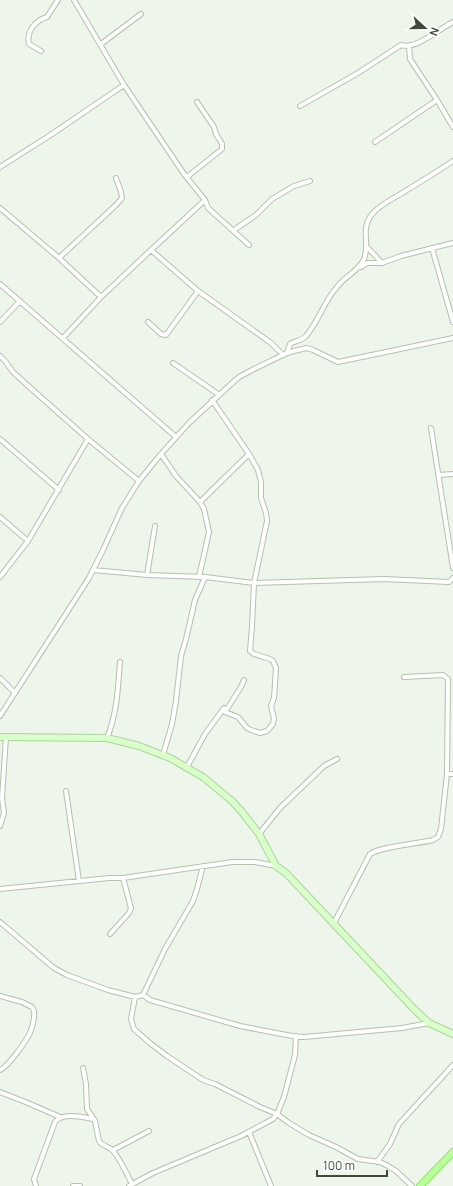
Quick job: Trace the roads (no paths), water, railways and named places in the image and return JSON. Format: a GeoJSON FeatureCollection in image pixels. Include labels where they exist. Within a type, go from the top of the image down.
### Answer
{"type":"FeatureCollection","features":[{"type":"Feature","properties":{"kind":"main road"},"geometry":{"type":"LineString","coordinates":[[420,1186],[453,1152]]}},
{"type":"Feature","properties":{"kind":"street"},"geometry":{"type":"LineString","coordinates":[[41,51],[29,44],[29,34],[34,24],[40,19],[47,17],[58,0]]}},
{"type":"Feature","properties":{"kind":"street"},"geometry":{"type":"LineString","coordinates":[[74,0],[124,85],[187,177],[205,200],[208,208],[249,245]]}},
{"type":"Feature","properties":{"kind":"street"},"geometry":{"type":"LineString","coordinates":[[101,44],[141,14]]}},
{"type":"Feature","properties":{"kind":"street"},"geometry":{"type":"LineString","coordinates":[[300,106],[358,73],[401,45],[409,46],[431,36],[453,22]]}},
{"type":"Feature","properties":{"kind":"street"},"geometry":{"type":"LineString","coordinates":[[409,46],[410,60],[453,127]]}},
{"type":"Feature","properties":{"kind":"street"},"geometry":{"type":"LineString","coordinates":[[0,167],[124,85]]}},
{"type":"Feature","properties":{"kind":"street"},"geometry":{"type":"LineString","coordinates":[[374,142],[437,100]]}},
{"type":"Feature","properties":{"kind":"street"},"geometry":{"type":"LineString","coordinates":[[187,177],[222,149],[222,144],[214,128],[197,102]]}},
{"type":"Feature","properties":{"kind":"street"},"geometry":{"type":"LineString","coordinates":[[359,268],[365,256],[366,223],[373,213],[453,161]]}},
{"type":"Feature","properties":{"kind":"street"},"geometry":{"type":"LineString","coordinates":[[59,258],[122,198],[116,178]]}},
{"type":"Feature","properties":{"kind":"street"},"geometry":{"type":"LineString","coordinates":[[234,230],[256,215],[272,199],[294,186],[310,181]]}},
{"type":"Feature","properties":{"kind":"street"},"geometry":{"type":"LineString","coordinates":[[63,338],[101,297],[205,200]]}},
{"type":"Feature","properties":{"kind":"street"},"geometry":{"type":"LineString","coordinates":[[0,208],[59,258],[101,297]]}},
{"type":"Feature","properties":{"kind":"street"},"geometry":{"type":"LineString","coordinates":[[285,354],[290,344],[299,341],[306,335],[337,286],[359,268],[367,263],[382,263],[402,256],[453,243]]}},
{"type":"Feature","properties":{"kind":"street"},"geometry":{"type":"LineString","coordinates":[[366,246],[382,263]]}},
{"type":"Feature","properties":{"kind":"street"},"geometry":{"type":"LineString","coordinates":[[432,248],[453,322]]}},
{"type":"Feature","properties":{"kind":"street"},"geometry":{"type":"LineString","coordinates":[[151,250],[198,291],[285,354]]}},
{"type":"Feature","properties":{"kind":"street"},"geometry":{"type":"LineString","coordinates":[[0,284],[176,437]]}},
{"type":"Feature","properties":{"kind":"street"},"geometry":{"type":"LineString","coordinates":[[148,322],[161,334],[166,335],[198,291]]}},
{"type":"Feature","properties":{"kind":"street"},"geometry":{"type":"LineString","coordinates":[[0,322],[20,301]]}},
{"type":"Feature","properties":{"kind":"street"},"geometry":{"type":"LineString","coordinates":[[0,716],[53,636],[93,570],[122,508],[139,481],[176,437],[218,394],[240,377],[285,354],[307,348],[338,362],[453,338]]}},
{"type":"Feature","properties":{"kind":"street"},"geometry":{"type":"LineString","coordinates":[[0,356],[13,372],[139,481]]}},
{"type":"Feature","properties":{"kind":"street"},"geometry":{"type":"LineString","coordinates":[[173,362],[218,394]]}},
{"type":"Feature","properties":{"kind":"street"},"geometry":{"type":"LineString","coordinates":[[187,767],[205,734],[224,708],[225,712],[238,718],[247,728],[260,733],[267,732],[273,724],[274,719],[271,706],[274,695],[276,666],[273,661],[250,651],[254,583],[267,521],[261,498],[260,476],[249,454],[212,400]]}},
{"type":"Feature","properties":{"kind":"street"},"geometry":{"type":"LineString","coordinates":[[431,428],[453,568]]}},
{"type":"Feature","properties":{"kind":"street"},"geometry":{"type":"LineString","coordinates":[[0,577],[28,541],[88,438]]}},
{"type":"Feature","properties":{"kind":"street"},"geometry":{"type":"LineString","coordinates":[[0,439],[59,490]]}},
{"type":"Feature","properties":{"kind":"street"},"geometry":{"type":"LineString","coordinates":[[161,454],[176,476],[200,502],[204,509],[209,532],[199,577]]}},
{"type":"Feature","properties":{"kind":"street"},"geometry":{"type":"LineString","coordinates":[[200,502],[249,454]]}},
{"type":"Feature","properties":{"kind":"street"},"geometry":{"type":"LineString","coordinates":[[438,475],[453,474]]}},
{"type":"Feature","properties":{"kind":"street"},"geometry":{"type":"LineString","coordinates":[[0,517],[28,541]]}},
{"type":"Feature","properties":{"kind":"street"},"geometry":{"type":"LineString","coordinates":[[147,575],[154,526]]}},
{"type":"Feature","properties":{"kind":"street"},"geometry":{"type":"LineString","coordinates":[[93,570],[147,575],[204,577],[254,583],[384,579],[449,582],[453,578]]}},
{"type":"Feature","properties":{"kind":"street"},"geometry":{"type":"LineString","coordinates":[[163,755],[172,724],[181,656],[195,600],[204,577]]}},
{"type":"Feature","properties":{"kind":"street"},"geometry":{"type":"LineString","coordinates":[[107,738],[115,711],[120,662]]}},
{"type":"Feature","properties":{"kind":"street"},"geometry":{"type":"LineString","coordinates":[[334,923],[370,854],[375,851],[429,841],[438,837],[441,829],[446,774],[448,679],[443,676],[404,677]]}},
{"type":"Feature","properties":{"kind":"street"},"geometry":{"type":"LineString","coordinates":[[0,678],[15,693]]}},
{"type":"Feature","properties":{"kind":"street"},"geometry":{"type":"LineString","coordinates":[[225,712],[244,680]]}},
{"type":"Feature","properties":{"kind":"street"},"geometry":{"type":"LineString","coordinates":[[0,826],[4,813],[2,798],[3,737],[107,738],[139,746],[163,755],[187,767],[213,785],[232,801],[242,812],[259,834],[276,866]]}},
{"type":"Feature","properties":{"kind":"street"},"geometry":{"type":"LineString","coordinates":[[259,834],[290,798],[324,766],[337,759]]}},
{"type":"Feature","properties":{"kind":"street"},"geometry":{"type":"LineString","coordinates":[[446,774],[453,774]]}},
{"type":"Feature","properties":{"kind":"street"},"geometry":{"type":"LineString","coordinates":[[66,791],[79,880]]}},
{"type":"Feature","properties":{"kind":"street"},"geometry":{"type":"LineString","coordinates":[[0,889],[79,880],[123,878],[232,862],[255,862],[276,866],[286,873],[392,987],[429,1023],[453,1034]]}},
{"type":"Feature","properties":{"kind":"street"},"geometry":{"type":"LineString","coordinates":[[0,922],[54,968],[66,975],[135,998],[143,995],[165,949],[193,901],[203,866]]}},
{"type":"Feature","properties":{"kind":"street"},"geometry":{"type":"LineString","coordinates":[[110,934],[129,913],[131,908],[123,878]]}},
{"type":"Feature","properties":{"kind":"street"},"geometry":{"type":"LineString","coordinates":[[143,995],[150,1000],[240,1026],[304,1037],[402,1028],[429,1023]]}},
{"type":"Feature","properties":{"kind":"street"},"geometry":{"type":"LineString","coordinates":[[0,996],[27,1004],[34,1011],[35,1017],[29,1034],[0,1074]]}},
{"type":"Feature","properties":{"kind":"street"},"geometry":{"type":"LineString","coordinates":[[135,998],[132,1014],[132,1024],[134,1029],[151,1044],[203,1080],[215,1084],[277,1114],[289,1123],[358,1159],[377,1162],[388,1166],[396,1171],[412,1186]]}},
{"type":"Feature","properties":{"kind":"street"},"geometry":{"type":"LineString","coordinates":[[84,1068],[86,1084],[86,1109],[93,1119],[100,1144],[113,1150],[131,1185],[153,1173],[249,1132],[273,1119],[277,1114],[284,1097],[295,1056],[296,1036]]}},
{"type":"Feature","properties":{"kind":"street"},"geometry":{"type":"LineString","coordinates":[[377,1162],[390,1144],[399,1124],[453,1065]]}},
{"type":"Feature","properties":{"kind":"street"},"geometry":{"type":"LineString","coordinates":[[0,1092],[60,1117],[93,1119]]}},
{"type":"Feature","properties":{"kind":"street"},"geometry":{"type":"LineString","coordinates":[[36,1186],[34,1179],[55,1122],[60,1117]]}},
{"type":"Feature","properties":{"kind":"street"},"geometry":{"type":"LineString","coordinates":[[113,1150],[149,1131]]}},
{"type":"Feature","properties":{"kind":"street"},"geometry":{"type":"LineString","coordinates":[[249,1132],[271,1186]]}},
{"type":"Feature","properties":{"kind":"street"},"geometry":{"type":"LineString","coordinates":[[73,1186],[80,1186]]}}]}
